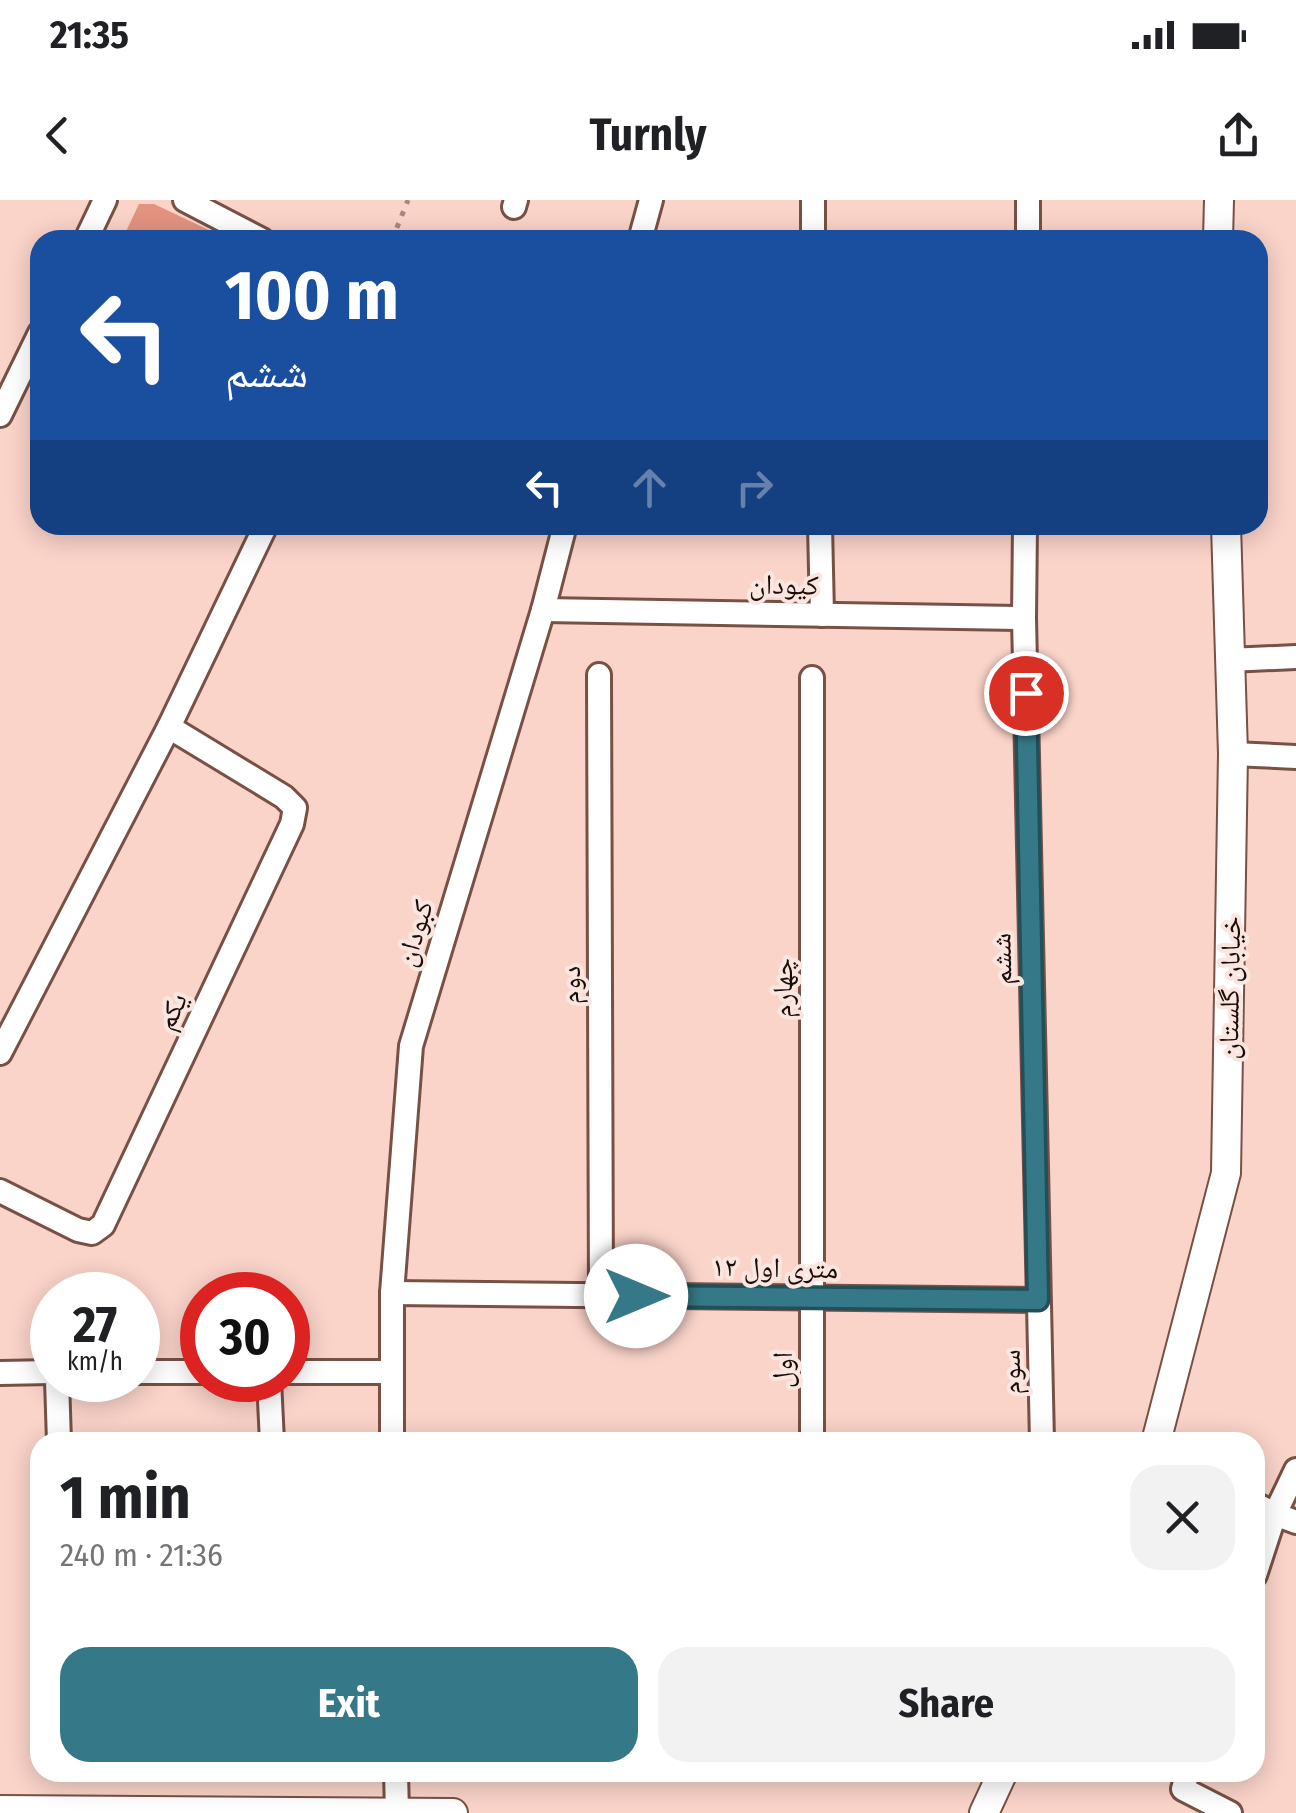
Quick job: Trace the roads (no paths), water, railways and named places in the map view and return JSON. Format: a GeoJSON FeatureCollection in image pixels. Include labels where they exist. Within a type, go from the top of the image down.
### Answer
{"type":"FeatureCollection","features":[{"type":"Feature","properties":{"kind":"street"},"geometry":{"type":"LineString","coordinates":[[91,230],[105,200]]}},
{"type":"Feature","properties":{"kind":"street"},"geometry":{"type":"LineString","coordinates":[[185,200],[243,230]]}},
{"type":"Feature","properties":{"kind":"street"},"geometry":{"type":"LineString","coordinates":[[643,230],[651,200]]}},
{"type":"Feature","properties":{"kind":"street"},"geometry":{"type":"LineString","coordinates":[[812,200],[814,230]]}},
{"type":"Feature","properties":{"kind":"street"},"geometry":{"type":"LineString","coordinates":[[1028,200],[1028,230]]}},
{"type":"Feature","properties":{"kind":"street"},"geometry":{"type":"LineString","coordinates":[[1218,222],[1232,200]]}},
{"type":"Feature","properties":{"kind":"street"},"geometry":{"type":"LineString","coordinates":[[0,415],[30,354]]}},
{"type":"Feature","properties":{"kind":"street"},"geometry":{"type":"LineString","coordinates":[[0,1054],[170,727],[261,535]]}},
{"type":"Feature","properties":{"kind":"street","name":"کبودان"},"geometry":{"type":"LineString","coordinates":[[392,1432],[392,1293],[411,1046],[563,535]]}},
{"type":"Feature","properties":{"kind":"street"},"geometry":{"type":"LineString","coordinates":[[820,535],[822,614]]}},
{"type":"Feature","properties":{"kind":"street"},"geometry":{"type":"LineString","coordinates":[[1024,618],[1025,535]]}},
{"type":"Feature","properties":{"kind":"street","name":"خیابان گلستان"},"geometry":{"type":"LineString","coordinates":[[1159,1432],[1226,1173],[1232,754],[1226,535]]}},
{"type":"Feature","properties":{"kind":"street","name":"کیودان"},"geometry":{"type":"LineString","coordinates":[[543,610],[1024,618]]}},
{"type":"Feature","properties":{"kind":"street","name":"ششم"},"geometry":{"type":"LineString","coordinates":[[1024,618],[1038,1300]]}},
{"type":"Feature","properties":{"kind":"street"},"geometry":{"type":"LineString","coordinates":[[1229,660],[1296,657]]}},
{"type":"Feature","properties":{"kind":"street","name":"دوم"},"geometry":{"type":"LineString","coordinates":[[599,675],[601,1295]]}},
{"type":"Feature","properties":{"kind":"street","name":"چهارم"},"geometry":{"type":"LineString","coordinates":[[812,678],[812,1297]]}},
{"type":"Feature","properties":{"kind":"street","name":"یکم"},"geometry":{"type":"LineString","coordinates":[[0,1191],[78,1230],[92,1233],[103,1225],[292,824],[295,808],[284,797],[170,727]]}},
{"type":"Feature","properties":{"kind":"street"},"geometry":{"type":"LineString","coordinates":[[1232,754],[1296,757]]}},
{"type":"Feature","properties":{"kind":"street","name":"۱۲ متری اول"},"geometry":{"type":"LineString","coordinates":[[392,1293],[1038,1300]]}},
{"type":"Feature","properties":{"kind":"street","name":"اول"},"geometry":{"type":"LineString","coordinates":[[812,1297],[812,1432]]}},
{"type":"Feature","properties":{"kind":"street","name":"سوم"},"geometry":{"type":"LineString","coordinates":[[1038,1300],[1042,1432]]}},
{"type":"Feature","properties":{"kind":"street"},"geometry":{"type":"LineString","coordinates":[[0,1373],[30,1372]]}},
{"type":"Feature","properties":{"kind":"street"},"geometry":{"type":"LineString","coordinates":[[310,1372],[391,1372]]}},
{"type":"Feature","properties":{"kind":"street"},"geometry":{"type":"LineString","coordinates":[[58,1402],[59,1432]]}},
{"type":"Feature","properties":{"kind":"street"},"geometry":{"type":"LineString","coordinates":[[271,1402],[272,1432]]}},
{"type":"Feature","properties":{"kind":"street"},"geometry":{"type":"LineString","coordinates":[[1265,1545],[1296,1470]]}},
{"type":"Feature","properties":{"kind":"street"},"geometry":{"type":"LineString","coordinates":[[396,1782],[397,1812]]}},
{"type":"Feature","properties":{"kind":"street"},"geometry":{"type":"LineString","coordinates":[[984,1813],[998,1782]]}},
{"type":"Feature","properties":{"kind":"street"},"geometry":{"type":"LineString","coordinates":[[1185,1782],[1183,1789],[1230,1813]]}},
{"type":"Feature","properties":{"kind":"street"},"geometry":{"type":"LineString","coordinates":[[0,1810],[453,1813]]}}]}
